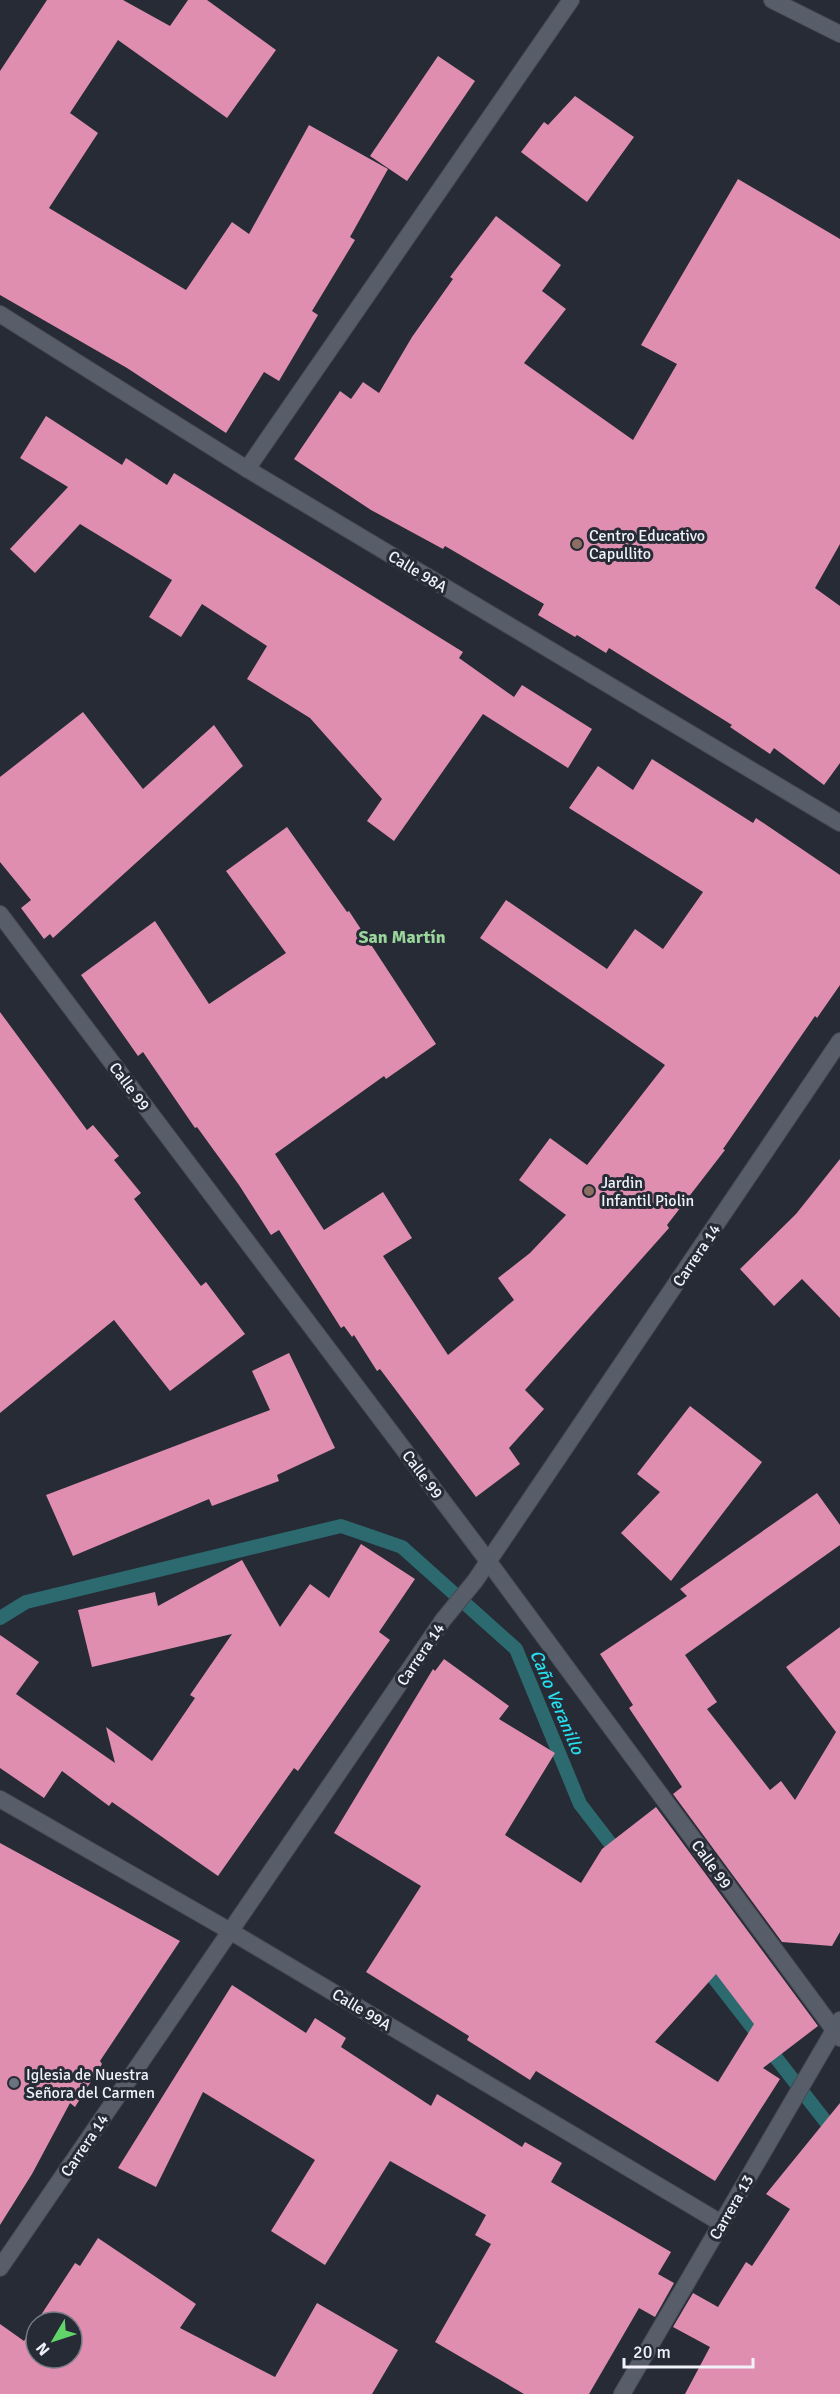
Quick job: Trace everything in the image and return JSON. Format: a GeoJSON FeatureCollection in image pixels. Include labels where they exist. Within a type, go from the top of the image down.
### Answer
{"type":"FeatureCollection","features":[{"type":"Feature","properties":{"kind":"street"},"geometry":{"type":"LineString","coordinates":[[247,469],[571,0]]}},
{"type":"Feature","properties":{"kind":"street"},"geometry":{"type":"LineString","coordinates":[[772,0],[840,34]]}},
{"type":"Feature","properties":{"kind":"street","name":"Calle 98A"},"geometry":{"type":"LineString","coordinates":[[0,314],[247,469],[840,823]]}},
{"type":"Feature","properties":{"kind":"street","name":"Calle 99"},"geometry":{"type":"LineString","coordinates":[[0,914],[838,2030]]}},
{"type":"Feature","properties":{"kind":"street","name":"Carrera 14"},"geometry":{"type":"LineString","coordinates":[[0,2268],[443,1620],[475,1581],[840,1041]]}},
{"type":"Feature","properties":{"kind":"street","name":"Calle 99A"},"geometry":{"type":"LineString","coordinates":[[0,1799],[230,1931],[721,2223]]}},
{"type":"Feature","properties":{"kind":"street","name":"Carrera 13"},"geometry":{"type":"LineString","coordinates":[[622,2394],[784,2115],[838,2030]]}},
{"type":"Feature","properties":{"kind":"building"},"geometry":{"type":"Polygon","coordinates":[[[47,0],[123,0],[170,26],[188,0],[207,0],[276,50],[227,118],[118,40],[70,113],[98,133],[49,208],[186,290],[232,222],[249,234],[309,125],[388,169],[350,237],[355,240],[312,311],[318,315],[279,381],[264,372],[226,433],[127,368],[0,295],[0,71],[47,0]]]}},
{"type":"Feature","properties":{"kind":"building"},"geometry":{"type":"Polygon","coordinates":[[[438,56],[475,81],[407,181],[370,156],[438,56]]]}},
{"type":"Feature","properties":{"kind":"building"},"geometry":{"type":"Polygon","coordinates":[[[575,96],[634,137],[587,202],[521,152],[544,122],[548,125],[575,96]]]}},
{"type":"Feature","properties":{"kind":"building"},"geometry":{"type":"Polygon","coordinates":[[[738,179],[840,239],[840,544],[815,588],[840,606],[840,763],[824,785],[774,748],[770,754],[730,727],[732,725],[609,648],[606,653],[538,615],[544,604],[445,546],[443,549],[371,510],[294,459],[340,391],[351,399],[363,382],[379,393],[412,337],[453,279],[450,277],[496,216],[561,265],[542,291],[566,309],[524,363],[633,440],[677,364],[641,345],[738,179]]]}},
{"type":"Feature","properties":{"kind":"building"},"geometry":{"type":"Polygon","coordinates":[[[46,416],[122,465],[126,458],[167,485],[174,473],[463,652],[459,658],[514,697],[522,685],[592,729],[568,768],[483,714],[394,841],[367,821],[382,799],[310,718],[247,679],[267,646],[202,604],[181,637],[149,617],[172,580],[80,524],[35,573],[10,549],[68,487],[20,458],[46,416]]]}},
{"type":"Feature","properties":{"kind":"building"},"geometry":{"type":"Polygon","coordinates":[[[83,712],[143,789],[214,725],[243,766],[53,938],[50,934],[44,939],[21,908],[31,900],[0,862],[0,777],[83,712]]]}},
{"type":"Feature","properties":{"kind":"building"},"geometry":{"type":"Polygon","coordinates":[[[652,759],[753,823],[756,818],[840,875],[840,985],[817,1018],[815,1016],[723,1149],[725,1150],[667,1225],[669,1228],[525,1390],[544,1409],[509,1448],[520,1464],[476,1497],[380,1369],[377,1371],[354,1335],[352,1337],[344,1326],[341,1328],[279,1230],[271,1235],[239,1185],[197,1127],[195,1128],[143,1052],[138,1056],[81,975],[155,921],[209,1004],[286,953],[226,871],[287,827],[347,912],[349,911],[436,1044],[386,1079],[384,1076],[275,1154],[324,1230],[383,1192],[412,1238],[383,1256],[448,1355],[514,1300],[498,1278],[530,1253],[566,1215],[519,1180],[550,1138],[587,1165],[665,1065],[480,938],[506,900],[607,969],[635,929],[663,949],[703,892],[569,808],[598,766],[633,790],[652,759]]]}},
{"type":"Feature","properties":{"kind":"building"},"geometry":{"type":"Polygon","coordinates":[[[0,1012],[87,1130],[93,1125],[119,1156],[114,1160],[141,1193],[134,1199],[201,1286],[206,1282],[245,1334],[170,1391],[114,1320],[0,1413],[0,1012]]]}},
{"type":"Feature","properties":{"kind":"building"},"geometry":{"type":"Polygon","coordinates":[[[840,1159],[840,1318],[802,1279],[774,1306],[740,1269],[796,1214],[840,1159]]]}},
{"type":"Feature","properties":{"kind":"building"},"geometry":{"type":"Polygon","coordinates":[[[289,1353],[335,1448],[277,1475],[279,1481],[212,1506],[209,1499],[73,1556],[46,1495],[270,1410],[252,1371],[289,1353]]]}},
{"type":"Feature","properties":{"kind":"building"},"geometry":{"type":"Polygon","coordinates":[[[690,1406],[762,1462],[671,1581],[621,1533],[660,1492],[637,1474],[690,1406]]]}},
{"type":"Feature","properties":{"kind":"building"},"geometry":{"type":"Polygon","coordinates":[[[817,1493],[840,1525],[840,1545],[685,1655],[717,1702],[707,1709],[770,1790],[781,1781],[795,1800],[836,1732],[786,1667],[840,1627],[840,1932],[832,1946],[782,1942],[673,1794],[682,1787],[629,1708],[633,1705],[600,1654],[687,1596],[680,1589],[817,1493]]]}},
{"type":"Feature","properties":{"kind":"building"},"geometry":{"type":"Polygon","coordinates":[[[361,1544],[415,1579],[379,1632],[390,1640],[298,1771],[294,1768],[218,1876],[112,1802],[109,1806],[62,1771],[44,1798],[0,1768],[0,1635],[39,1662],[16,1694],[115,1763],[106,1727],[152,1761],[195,1698],[190,1695],[232,1634],[92,1667],[78,1610],[155,1592],[158,1606],[242,1560],[280,1627],[310,1584],[329,1598],[361,1544]]]}},
{"type":"Feature","properties":{"kind":"building"},"geometry":{"type":"Polygon","coordinates":[[[444,1659],[509,1706],[499,1719],[555,1753],[505,1835],[581,1883],[602,1849],[656,1807],[818,2026],[763,2068],[780,2079],[715,2181],[536,2071],[530,2080],[467,2040],[469,2036],[366,1972],[421,1886],[334,1833],[433,1669],[435,1671],[444,1659]],[[716,1974],[655,2042],[718,2082],[754,2024],[716,1974]]]}},
{"type":"Feature","properties":{"kind":"building"},"geometry":{"type":"Polygon","coordinates":[[[0,1843],[180,1941],[100,2061],[102,2064],[75,2107],[70,2103],[32,2174],[0,2225],[0,1843]]]}},
{"type":"Feature","properties":{"kind":"building"},"geometry":{"type":"Polygon","coordinates":[[[232,1985],[306,2033],[315,2018],[346,2038],[341,2047],[431,2106],[437,2094],[522,2147],[525,2142],[562,2163],[551,2182],[671,2252],[658,2274],[674,2283],[655,2317],[639,2308],[589,2394],[524,2394],[435,2342],[491,2244],[475,2235],[486,2215],[390,2161],[325,2265],[271,2231],[315,2160],[203,2092],[156,2187],[118,2168],[232,1985]]]}},
{"type":"Feature","properties":{"kind":"building"},"geometry":{"type":"Polygon","coordinates":[[[840,2103],[840,2394],[685,2394],[710,2347],[673,2327],[693,2293],[718,2307],[746,2262],[752,2266],[790,2209],[766,2194],[840,2103]]]}},
{"type":"Feature","properties":{"kind":"building"},"geometry":{"type":"Polygon","coordinates":[[[98,2238],[196,2304],[180,2328],[275,2377],[317,2303],[398,2350],[372,2394],[0,2394],[0,2324],[24,2341],[24,2370],[84,2370],[84,2310],[44,2310],[75,2263],[80,2266],[98,2238]]]}},
{"type":"Feature","properties":{"kind":"waterway","name":"Caño Veranillo"},"geometry":{"type":"LineString","coordinates":[[0,1618],[26,1602],[341,1526],[402,1547],[516,1649],[580,1804],[620,1856]]}},
{"type":"Feature","properties":{"kind":"waterway","name":"Caño Veranillo"},"geometry":{"type":"LineString","coordinates":[[703,1964],[840,2140]]}},
{"type":"Feature","properties":{"kind":"place","name":"Centro Educativo Capullito"},"geometry":{"type":"Point","coordinates":[577,544]}},
{"type":"Feature","properties":{"kind":"place","name":"Jardin Infantil Piolin"},"geometry":{"type":"Point","coordinates":[589,1191]}},
{"type":"Feature","properties":{"kind":"place","name":"Iglesia de Nuestra Señora del Carmen"},"geometry":{"type":"Point","coordinates":[14,2083]}},
{"type":"Feature","properties":{"kind":"district","name":"San Martín"},"geometry":{"type":"Point","coordinates":[402,937]}}]}
